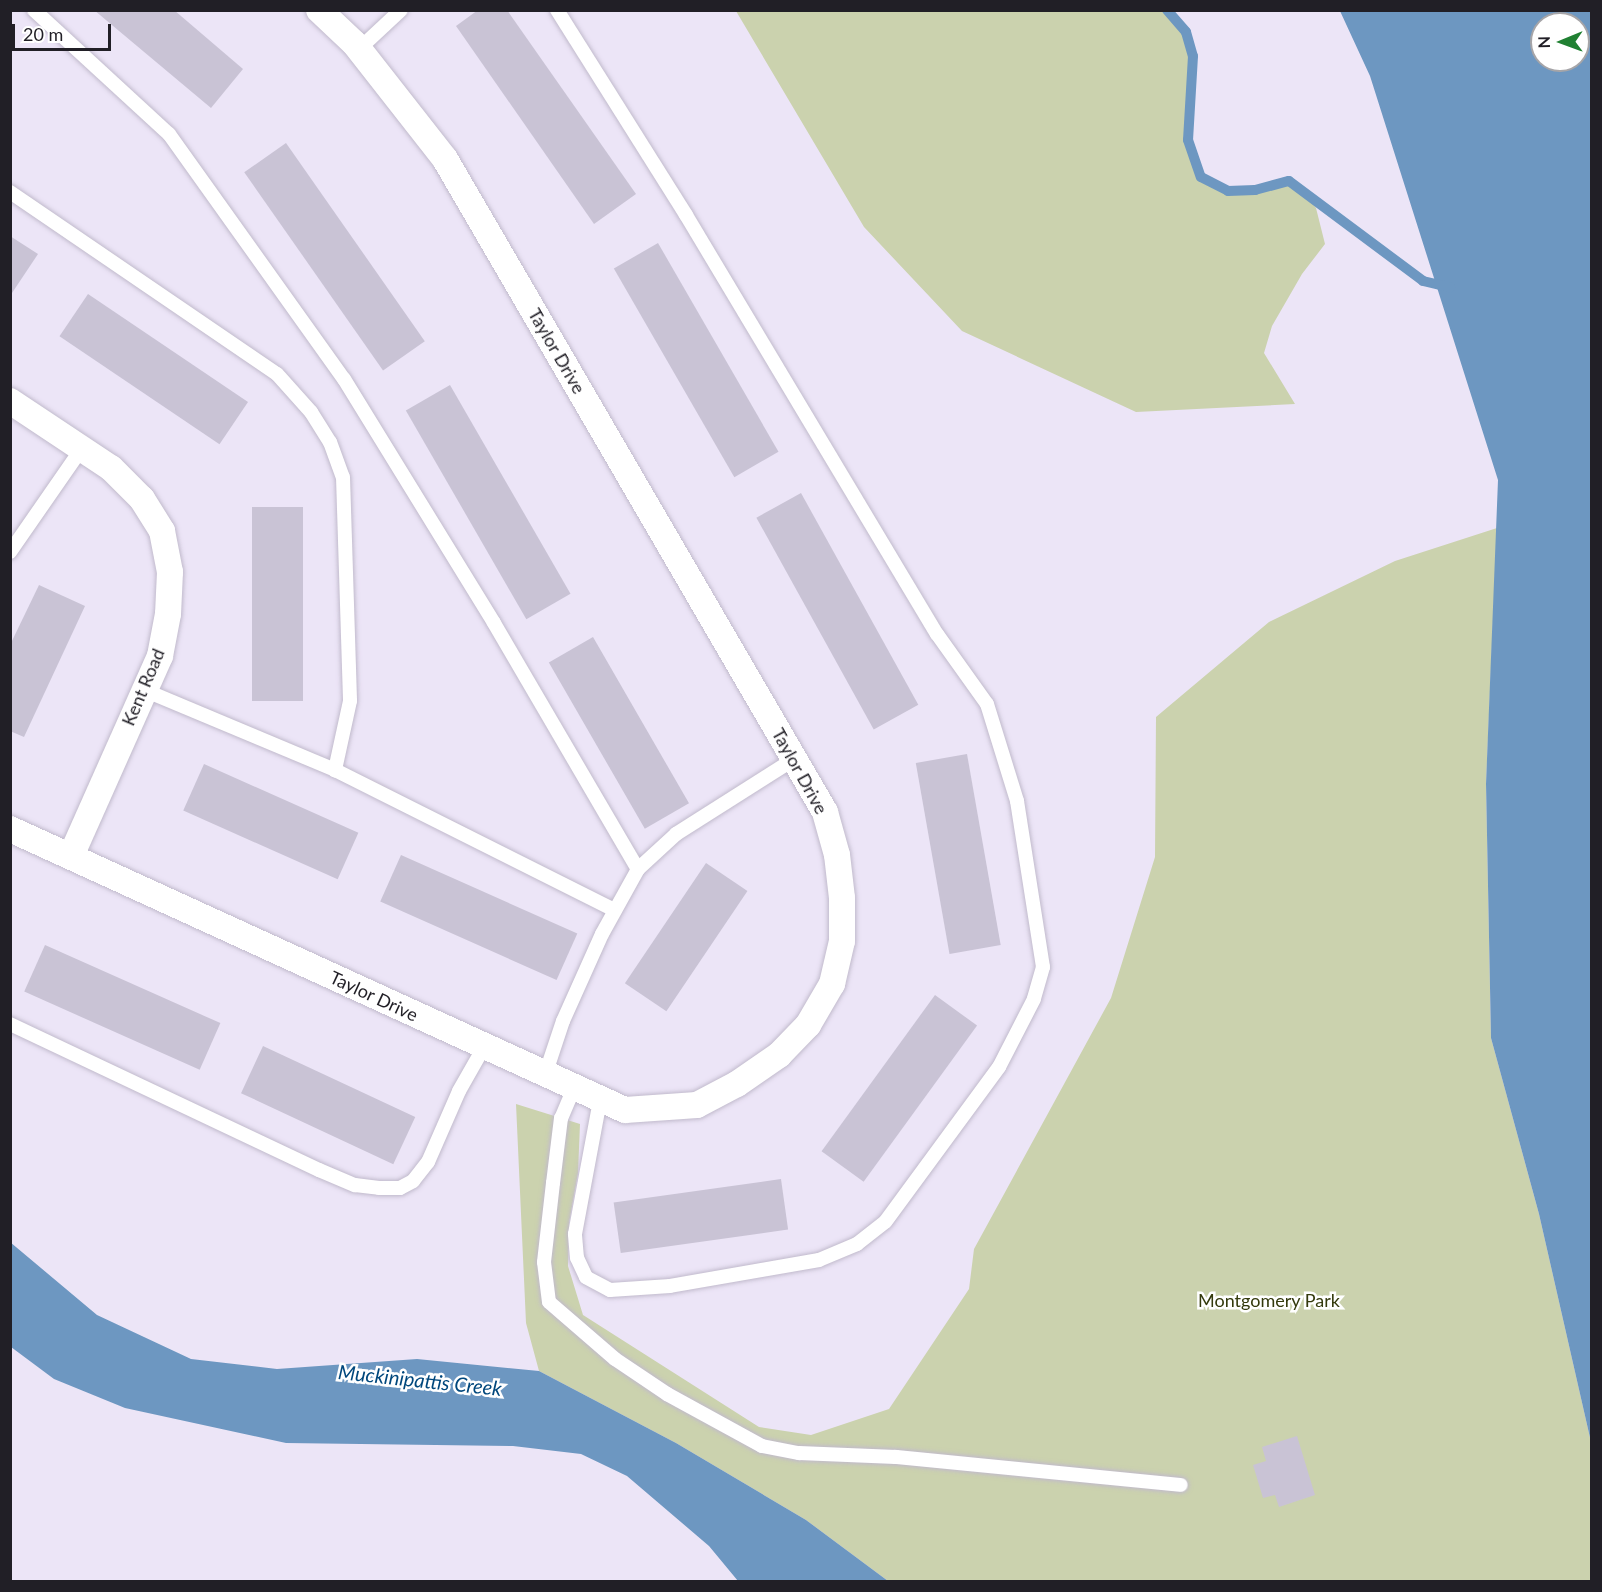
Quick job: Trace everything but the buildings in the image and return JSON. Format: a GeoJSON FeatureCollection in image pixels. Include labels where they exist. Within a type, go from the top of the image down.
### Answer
{"type":"FeatureCollection","features":[{"type":"Feature","properties":{"kind":"street","name":"Taylor Drive"},"geometry":{"type":"LineString","coordinates":[[10,829],[600,1101],[625,1110],[697,1105],[779,1055],[808,1025],[832,984],[842,941],[837,855],[825,812],[445,159],[359,49],[318,10]]}},
{"type":"Feature","properties":{"kind":"street","name":"Kent Road"},"geometry":{"type":"LineString","coordinates":[[10,401],[111,468],[142,500],[162,531],[170,572],[168,614],[160,656],[71,856]]}},
{"type":"Feature","properties":{"kind":"lane"},"geometry":{"type":"LineString","coordinates":[[34,10],[169,134],[344,379],[494,623],[638,869]]}},
{"type":"Feature","properties":{"kind":"lane"},"geometry":{"type":"LineString","coordinates":[[359,49],[401,10]]}},
{"type":"Feature","properties":{"kind":"lane"},"geometry":{"type":"LineString","coordinates":[[558,10],[686,215],[937,634],[987,704],[1017,801],[1043,967],[1030,1009],[999,1067],[885,1222],[856,1244],[819,1260],[681,1284],[610,1290],[586,1277],[577,1258],[575,1234],[600,1101]]}},
{"type":"Feature","properties":{"kind":"lane"},"geometry":{"type":"LineString","coordinates":[[10,192],[277,374],[311,412],[330,442],[343,477],[350,701],[334,770]]}},
{"type":"Feature","properties":{"kind":"lane"},"geometry":{"type":"LineString","coordinates":[[10,552],[82,448]]}},
{"type":"Feature","properties":{"kind":"lane"},"geometry":{"type":"LineString","coordinates":[[144,690],[334,770],[615,910]]}},
{"type":"Feature","properties":{"kind":"lane"},"geometry":{"type":"LineString","coordinates":[[545,1075],[563,1021],[615,910],[638,869],[676,834],[794,759]]}},
{"type":"Feature","properties":{"kind":"lane"},"geometry":{"type":"LineString","coordinates":[[10,1024],[318,1170],[355,1185],[379,1188],[400,1188],[412,1181],[428,1162],[459,1090],[484,1047]]}},
{"type":"Feature","properties":{"kind":"lane"},"geometry":{"type":"LineString","coordinates":[[574,1089],[561,1118],[545,1250],[544,1285],[549,1302],[615,1359],[667,1394],[762,1446],[799,1453],[903,1458],[1181,1485]]}},
{"type":"Feature","properties":{"kind":"green space"},"geometry":{"type":"Polygon","coordinates":[[[736,11],[1167,11],[1186,32],[1193,56],[1188,140],[1201,176],[1228,191],[1255,190],[1288,181],[1300,187],[1316,208],[1325,244],[1302,274],[1272,326],[1264,353],[1295,404],[1136,412],[962,331],[864,227],[736,11]]]}},
{"type":"Feature","properties":{"kind":"green space","name":"Montgomery Park"},"geometry":{"type":"Polygon","coordinates":[[[1497,528],[1486,784],[1491,1038],[1539,1214],[1591,1442],[1591,1581],[888,1581],[806,1520],[676,1443],[539,1371],[526,1323],[516,1104],[580,1124],[578,1173],[569,1223],[568,1266],[583,1315],[759,1427],[811,1435],[889,1409],[969,1289],[974,1249],[1111,998],[1155,857],[1156,717],[1269,622],[1395,561],[1497,528]]]}},
{"type":"Feature","properties":{"kind":"water"},"geometry":{"type":"Polygon","coordinates":[[[1340,11],[1591,11],[1591,1442],[1539,1214],[1491,1038],[1486,784],[1498,480],[1370,76],[1340,11]]]}},
{"type":"Feature","properties":{"kind":"water","name":"Muckinipattis Creek"},"geometry":{"type":"Polygon","coordinates":[[[10,1242],[97,1315],[191,1359],[277,1369],[417,1359],[539,1371],[676,1443],[806,1520],[888,1581],[738,1581],[709,1546],[627,1476],[581,1454],[513,1446],[286,1443],[125,1408],[54,1379],[11,1347],[10,1242]]]}},
{"type":"Feature","properties":{"kind":"waterway"},"geometry":{"type":"LineString","coordinates":[[1167,10],[1186,32],[1193,56],[1188,140],[1201,177],[1228,191],[1255,190],[1289,181],[1423,281],[1450,287]]}}]}
